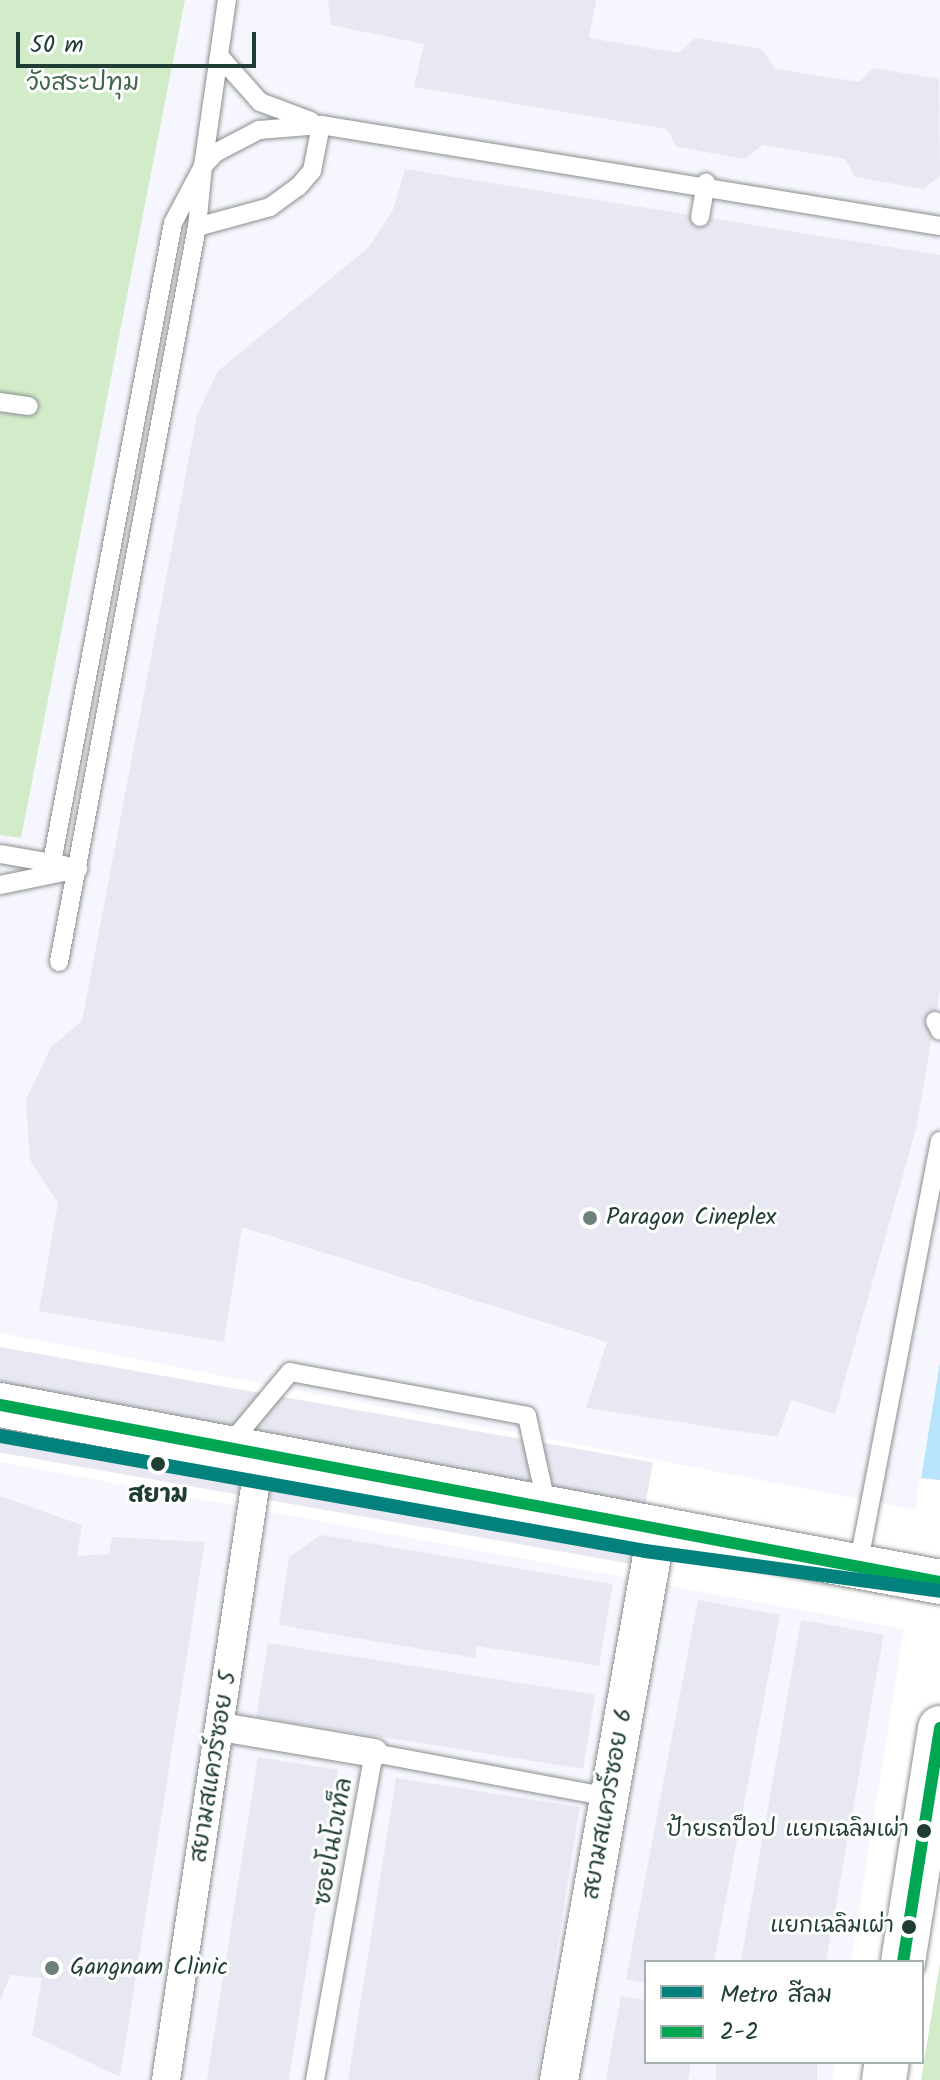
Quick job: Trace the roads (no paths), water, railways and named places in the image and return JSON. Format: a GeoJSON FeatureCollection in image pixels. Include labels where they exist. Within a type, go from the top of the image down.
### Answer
{"type":"FeatureCollection","features":[{"type":"Feature","properties":{"kind":"main road"},"geometry":{"type":"LineString","coordinates":[[0,1405],[940,1582]]}},
{"type":"Feature","properties":{"kind":"main road"},"geometry":{"type":"LineString","coordinates":[[903,1960],[940,1728]]}},
{"type":"Feature","properties":{"kind":"street","name":"สยามสแควร์ซอย 5"},"geometry":{"type":"LineString","coordinates":[[166,2080],[221,1727],[244,1451]]}},
{"type":"Feature","properties":{"kind":"street","name":"สยามสแควร์ซอย 6"},"geometry":{"type":"LineString","coordinates":[[559,2080],[657,1528]]}},
{"type":"Feature","properties":{"kind":"street"},"geometry":{"type":"LineString","coordinates":[[221,1727],[374,1753]]}},
{"type":"Feature","properties":{"kind":"lane"},"geometry":{"type":"LineString","coordinates":[[59,962],[197,227],[227,0]]}},
{"type":"Feature","properties":{"kind":"lane"},"geometry":{"type":"LineString","coordinates":[[221,58],[260,102],[321,125],[706,183],[940,226]]}},
{"type":"Feature","properties":{"kind":"lane"},"geometry":{"type":"LineString","coordinates":[[52,862],[173,223],[203,166],[243,135],[321,125]]}},
{"type":"Feature","properties":{"kind":"lane"},"geometry":{"type":"LineString","coordinates":[[197,227],[270,207],[298,187],[312,171],[321,125]]}},
{"type":"Feature","properties":{"kind":"lane"},"geometry":{"type":"LineString","coordinates":[[700,217],[706,183]]}},
{"type":"Feature","properties":{"kind":"lane"},"geometry":{"type":"LineString","coordinates":[[0,402],[29,406]]}},
{"type":"Feature","properties":{"kind":"lane"},"geometry":{"type":"LineString","coordinates":[[0,854],[78,869]]}},
{"type":"Feature","properties":{"kind":"lane"},"geometry":{"type":"LineString","coordinates":[[0,885],[78,869]]}},
{"type":"Feature","properties":{"kind":"lane"},"geometry":{"type":"LineString","coordinates":[[858,1566],[940,1141]]}},
{"type":"Feature","properties":{"kind":"lane"},"geometry":{"type":"LineString","coordinates":[[244,1451],[290,1372],[497,1410],[527,1416],[547,1507]]}},
{"type":"Feature","properties":{"kind":"lane","name":"ซอยโนโวเท็ล"},"geometry":{"type":"LineString","coordinates":[[315,2080],[374,1753],[609,1797]]}},
{"type":"Feature","properties":{"kind":"water"},"geometry":{"type":"Polygon","coordinates":[[[940,1362],[940,1480],[921,1478],[940,1362]]]}},
{"type":"Feature","properties":{"kind":"metro line","name":"สีลม"},"geometry":{"type":"LineString","coordinates":[[0,1436],[645,1551],[940,1591]]}},
{"type":"Feature","properties":{"kind":"place","name":"Paragon Cineplex"},"geometry":{"type":"Point","coordinates":[590,1218]}},
{"type":"Feature","properties":{"kind":"place","name":"สยาม"},"geometry":{"type":"Point","coordinates":[158,1464]}},
{"type":"Feature","properties":{"kind":"place","name":"ป้ายรถป็อป แยกเฉลิมเผ่า"},"geometry":{"type":"Point","coordinates":[924,1831]}},
{"type":"Feature","properties":{"kind":"place","name":"แยกเฉลิมเผ่า"},"geometry":{"type":"Point","coordinates":[909,1927]}},
{"type":"Feature","properties":{"kind":"place","name":"Gangnam Clinic"},"geometry":{"type":"Point","coordinates":[52,1968]}},
{"type":"Feature","properties":{"kind":"park label","name":"วังสระปทุม"},"geometry":{"type":"Point","coordinates":[83,84]}}]}
